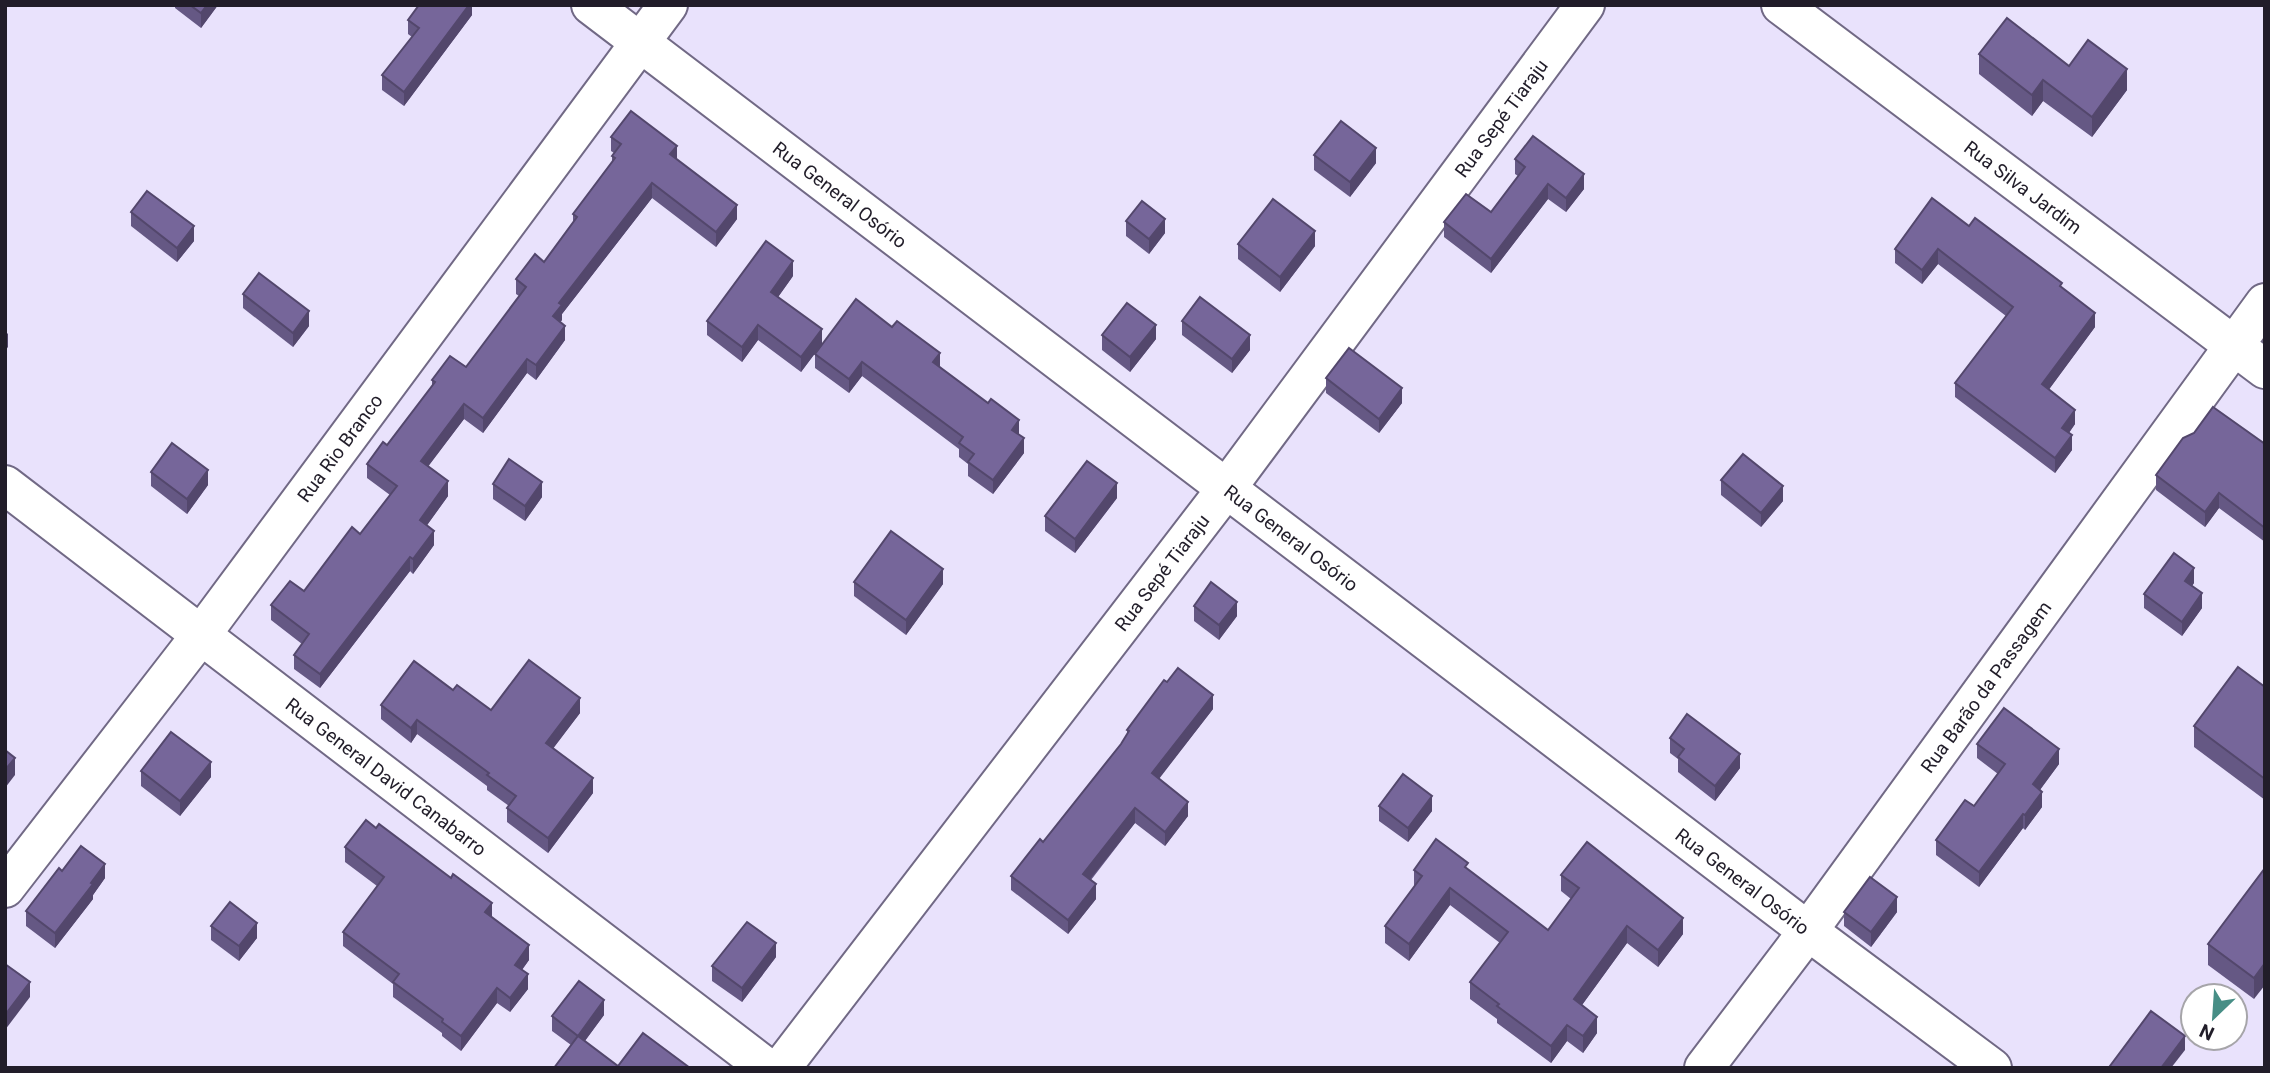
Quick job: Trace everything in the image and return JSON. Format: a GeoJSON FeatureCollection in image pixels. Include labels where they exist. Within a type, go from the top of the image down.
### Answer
{"type":"FeatureCollection","features":[{"type":"Feature","properties":{"kind":"street","name":"Rua General Osório"},"geometry":{"type":"LineString","coordinates":[[591,5],[1992,1068]]}},
{"type":"Feature","properties":{"kind":"street","name":"Rua Rio Branco"},"geometry":{"type":"LineString","coordinates":[[5,888],[201,635],[668,5]]}},
{"type":"Feature","properties":{"kind":"street","name":"Rua Sepé Tiaraju"},"geometry":{"type":"LineString","coordinates":[[781,1068],[1226,489],[1585,5]]}},
{"type":"Feature","properties":{"kind":"street","name":"Rua Silva Jardim"},"geometry":{"type":"LineString","coordinates":[[1781,5],[2265,369]]}},
{"type":"Feature","properties":{"kind":"street","name":"Rua Barão da Passagem"},"geometry":{"type":"LineString","coordinates":[[1704,1068],[1808,931],[2265,303]]}},
{"type":"Feature","properties":{"kind":"street","name":"Rua General David Canabarro"},"geometry":{"type":"LineString","coordinates":[[5,485],[767,1068]]}},
{"type":"Feature","properties":{"kind":"building"},"geometry":{"type":"Polygon","coordinates":[[[190,5],[207,5],[201,13],[190,5]]]}},
{"type":"Feature","properties":{"kind":"building"},"geometry":{"type":"Polygon","coordinates":[[[419,5],[469,5],[404,92],[382,75],[419,28],[408,20],[419,5]]]}},
{"type":"Feature","properties":{"kind":"building"},"geometry":{"type":"Polygon","coordinates":[[[2007,18],[2069,66],[2088,40],[2127,69],[2092,117],[2043,80],[2032,95],[1979,54],[2007,18]]]}},
{"type":"Feature","properties":{"kind":"building"},"geometry":{"type":"Polygon","coordinates":[[[631,111],[677,146],[670,154],[737,205],[716,232],[652,183],[559,303],[562,305],[553,316],[565,326],[536,365],[527,359],[483,418],[464,404],[421,461],[448,481],[420,520],[434,531],[413,559],[410,557],[320,674],[294,655],[309,634],[271,605],[290,581],[304,591],[352,527],[360,534],[397,486],[367,464],[383,442],[387,445],[435,382],[432,380],[450,356],[466,367],[526,287],[516,279],[535,254],[544,262],[577,217],[573,214],[615,158],[612,156],[621,144],[611,137],[631,111]]]}},
{"type":"Feature","properties":{"kind":"building"},"geometry":{"type":"Polygon","coordinates":[[[1341,121],[1376,148],[1350,182],[1314,155],[1341,121]]]}},
{"type":"Feature","properties":{"kind":"building"},"geometry":{"type":"Polygon","coordinates":[[[1533,136],[1584,174],[1566,198],[1548,184],[1491,259],[1444,222],[1466,194],[1491,212],[1525,167],[1515,159],[1533,136]]]}},
{"type":"Feature","properties":{"kind":"building"},"geometry":{"type":"Polygon","coordinates":[[[147,191],[194,226],[177,248],[131,212],[147,191]]]}},
{"type":"Feature","properties":{"kind":"building"},"geometry":{"type":"Polygon","coordinates":[[[1932,198],[1969,226],[1975,218],[2062,283],[2060,286],[2095,313],[2042,384],[2075,410],[2062,428],[2072,435],[2055,458],[1955,383],[2013,307],[1938,249],[1922,270],[1895,249],[1932,198]]]}},
{"type":"Feature","properties":{"kind":"building"},"geometry":{"type":"Polygon","coordinates":[[[1273,199],[1315,231],[1280,277],[1238,244],[1273,199]]]}},
{"type":"Feature","properties":{"kind":"building"},"geometry":{"type":"Polygon","coordinates":[[[1142,201],[1165,219],[1149,239],[1126,221],[1142,201]]]}},
{"type":"Feature","properties":{"kind":"building"},"geometry":{"type":"Polygon","coordinates":[[[766,241],[793,261],[771,292],[822,329],[801,357],[758,325],[742,347],[707,321],[766,241]]]}},
{"type":"Feature","properties":{"kind":"building"},"geometry":{"type":"Polygon","coordinates":[[[259,273],[309,311],[293,333],[243,294],[259,273]]]}},
{"type":"Feature","properties":{"kind":"building"},"geometry":{"type":"Polygon","coordinates":[[[1200,297],[1250,335],[1232,359],[1182,321],[1200,297]]]}},
{"type":"Feature","properties":{"kind":"building"},"geometry":{"type":"Polygon","coordinates":[[[856,299],[892,327],[897,321],[940,353],[933,362],[988,403],[991,399],[1019,420],[1012,430],[1024,438],[993,480],[968,462],[974,454],[959,443],[963,437],[862,362],[849,379],[815,354],[856,299]]]}},
{"type":"Feature","properties":{"kind":"building"},"geometry":{"type":"Polygon","coordinates":[[[1127,303],[1156,325],[1130,357],[1102,335],[1127,303]]]}},
{"type":"Feature","properties":{"kind":"building"},"geometry":{"type":"Polygon","coordinates":[[[1349,348],[1402,388],[1379,419],[1326,378],[1349,348]]]}},
{"type":"Feature","properties":{"kind":"building"},"geometry":{"type":"Polygon","coordinates":[[[2213,407],[2265,444],[2265,528],[2219,493],[2205,512],[2156,475],[2183,438],[2194,433],[2213,407]]]}},
{"type":"Feature","properties":{"kind":"building"},"geometry":{"type":"Polygon","coordinates":[[[172,443],[208,470],[187,499],[151,472],[172,443]]]}},
{"type":"Feature","properties":{"kind":"building"},"geometry":{"type":"Polygon","coordinates":[[[1743,454],[1783,486],[1761,513],[1721,480],[1743,454]]]}},
{"type":"Feature","properties":{"kind":"building"},"geometry":{"type":"Polygon","coordinates":[[[509,459],[542,482],[525,506],[493,484],[509,459]]]}},
{"type":"Feature","properties":{"kind":"building"},"geometry":{"type":"Polygon","coordinates":[[[1087,461],[1117,483],[1075,539],[1045,516],[1087,461]]]}},
{"type":"Feature","properties":{"kind":"building"},"geometry":{"type":"Polygon","coordinates":[[[891,531],[943,569],[906,620],[854,582],[891,531]]]}},
{"type":"Feature","properties":{"kind":"building"},"geometry":{"type":"Polygon","coordinates":[[[2174,553],[2194,568],[2185,581],[2202,593],[2182,622],[2144,594],[2174,553]]]}},
{"type":"Feature","properties":{"kind":"building"},"geometry":{"type":"Polygon","coordinates":[[[1211,582],[1237,602],[1219,625],[1194,606],[1211,582]]]}},
{"type":"Feature","properties":{"kind":"building"},"geometry":{"type":"Polygon","coordinates":[[[529,660],[580,698],[546,743],[593,778],[548,838],[507,808],[516,796],[487,775],[489,773],[417,720],[411,728],[381,705],[414,661],[453,690],[457,685],[491,710],[529,660]]]}},
{"type":"Feature","properties":{"kind":"building"},"geometry":{"type":"Polygon","coordinates":[[[2238,667],[2265,687],[2265,779],[2194,726],[2238,667]]]}},
{"type":"Feature","properties":{"kind":"building"},"geometry":{"type":"Polygon","coordinates":[[[1178,668],[1213,695],[1152,773],[1188,802],[1165,832],[1135,808],[1083,874],[1096,884],[1068,920],[1011,876],[1040,839],[1043,842],[1121,744],[1129,731],[1127,730],[1164,680],[1167,682],[1178,668]]]}},
{"type":"Feature","properties":{"kind":"building"},"geometry":{"type":"Polygon","coordinates":[[[2004,708],[2059,749],[2033,784],[2042,792],[1979,872],[1936,840],[1965,800],[1974,806],[2005,764],[1977,744],[2004,708]]]}},
{"type":"Feature","properties":{"kind":"building"},"geometry":{"type":"Polygon","coordinates":[[[1687,714],[1740,754],[1715,786],[1678,757],[1684,749],[1670,738],[1687,714]]]}},
{"type":"Feature","properties":{"kind":"building"},"geometry":{"type":"Polygon","coordinates":[[[171,732],[211,762],[180,801],[141,771],[171,732]]]}},
{"type":"Feature","properties":{"kind":"building"},"geometry":{"type":"Polygon","coordinates":[[[5,750],[15,758],[5,770],[5,750]]]}},
{"type":"Feature","properties":{"kind":"building"},"geometry":{"type":"Polygon","coordinates":[[[1403,774],[1432,796],[1408,828],[1379,806],[1403,774]]]}},
{"type":"Feature","properties":{"kind":"building"},"geometry":{"type":"Polygon","coordinates":[[[366,820],[376,828],[379,824],[451,878],[453,874],[492,903],[485,912],[529,945],[515,965],[528,974],[510,998],[497,988],[461,1036],[442,1022],[443,1019],[393,982],[399,974],[343,932],[384,877],[345,847],[366,820]]]}},
{"type":"Feature","properties":{"kind":"building"},"geometry":{"type":"Polygon","coordinates":[[[1436,839],[1468,863],[1465,867],[1548,930],[1579,888],[1561,875],[1587,842],[1683,918],[1658,950],[1627,926],[1574,999],[1597,1017],[1583,1036],[1567,1025],[1551,1046],[1470,982],[1508,932],[1450,888],[1409,944],[1385,926],[1422,876],[1414,870],[1436,839]]]}},
{"type":"Feature","properties":{"kind":"building"},"geometry":{"type":"Polygon","coordinates":[[[81,846],[105,864],[55,933],[26,911],[59,868],[62,871],[81,846]]]}},
{"type":"Feature","properties":{"kind":"building"},"geometry":{"type":"Polygon","coordinates":[[[2265,868],[2265,963],[2254,978],[2208,944],[2265,868]]]}},
{"type":"Feature","properties":{"kind":"building"},"geometry":{"type":"Polygon","coordinates":[[[1870,877],[1897,897],[1871,932],[1844,912],[1870,877]]]}},
{"type":"Feature","properties":{"kind":"building"},"geometry":{"type":"Polygon","coordinates":[[[230,902],[257,923],[239,946],[211,926],[230,902]]]}},
{"type":"Feature","properties":{"kind":"building"},"geometry":{"type":"Polygon","coordinates":[[[747,922],[776,943],[742,988],[712,966],[747,922]]]}},
{"type":"Feature","properties":{"kind":"building"},"geometry":{"type":"Polygon","coordinates":[[[5,964],[30,982],[5,1015],[5,964]]]}},
{"type":"Feature","properties":{"kind":"building"},"geometry":{"type":"Polygon","coordinates":[[[579,981],[604,1000],[578,1036],[552,1016],[579,981]]]}},
{"type":"Feature","properties":{"kind":"building"},"geometry":{"type":"Polygon","coordinates":[[[2151,1011],[2179,1032],[2179,1044],[2161,1068],[2110,1066],[2151,1011]]]}},
{"type":"Feature","properties":{"kind":"building"},"geometry":{"type":"Polygon","coordinates":[[[643,1033],[690,1068],[554,1068],[578,1036],[618,1066],[643,1033]]]}}]}
